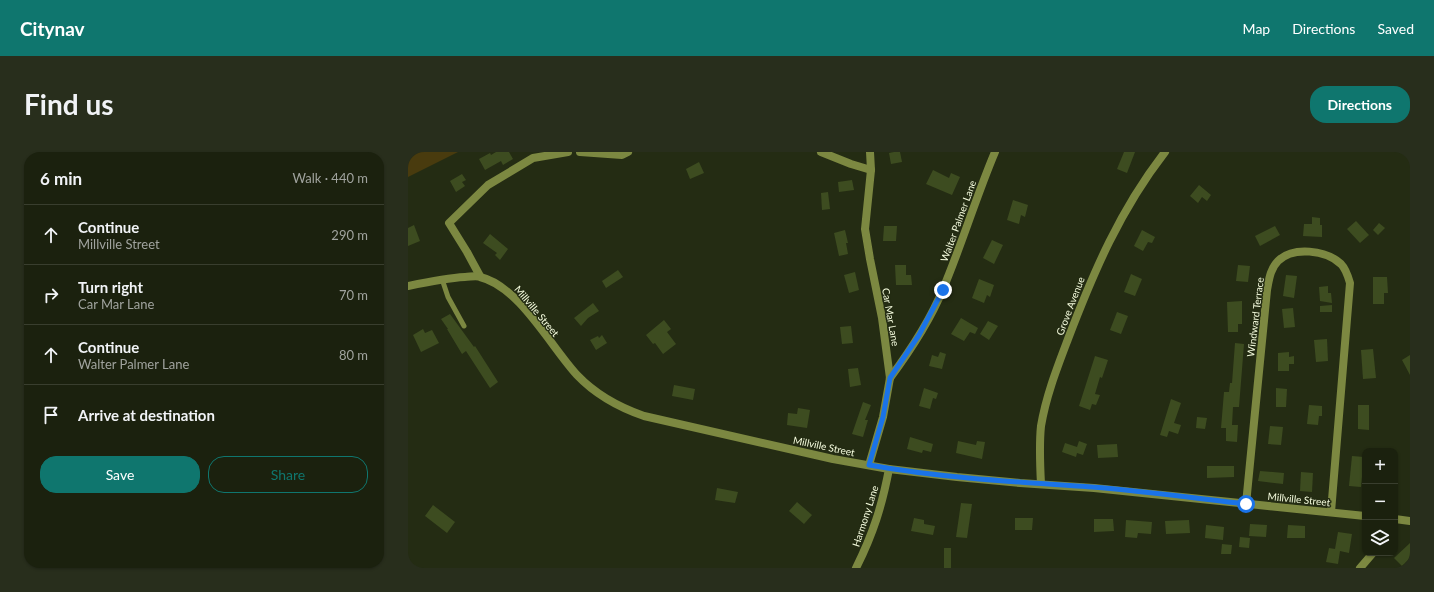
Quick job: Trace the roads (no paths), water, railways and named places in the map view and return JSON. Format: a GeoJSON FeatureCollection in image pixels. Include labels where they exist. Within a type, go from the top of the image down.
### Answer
{"type":"FeatureCollection","features":[{"type":"Feature","properties":{"kind":"street"},"geometry":{"type":"LineString","coordinates":[[480,276],[449,223],[488,185],[501,177],[533,158],[568,152]]}},
{"type":"Feature","properties":{"kind":"street"},"geometry":{"type":"LineString","coordinates":[[580,152],[622,155],[628,152]]}},
{"type":"Feature","properties":{"kind":"street"},"geometry":{"type":"LineString","coordinates":[[821,152],[871,170]]}},
{"type":"Feature","properties":{"kind":"street","name":"Car Mar Lane"},"geometry":{"type":"LineString","coordinates":[[869,465],[883,417],[890,378],[882,318],[865,229],[871,170],[870,152]]}},
{"type":"Feature","properties":{"kind":"street","name":"Walter Palmer Lane"},"geometry":{"type":"LineString","coordinates":[[890,378],[919,335],[943,290],[995,152]]}},
{"type":"Feature","properties":{"kind":"street","name":"Grove Avenue"},"geometry":{"type":"LineString","coordinates":[[1041,484],[1041,427],[1045,407],[1060,362],[1086,293],[1111,237],[1136,193],[1165,152]]}},
{"type":"Feature","properties":{"kind":"street","name":"Windward Terrace"},"geometry":{"type":"LineString","coordinates":[[1246,504],[1266,298],[1272,270],[1277,262],[1285,256],[1295,253],[1315,253],[1334,258],[1348,273],[1350,283],[1331,512]]}},
{"type":"Feature","properties":{"kind":"street","name":"Millville Street"},"geometry":{"type":"LineString","coordinates":[[408,286],[442,279],[480,276],[498,284],[514,297],[578,375],[600,395],[625,410],[651,418],[833,459],[889,469],[957,477],[1101,488],[1362,516]]}},
{"type":"Feature","properties":{"kind":"street","name":"Harmony Lane"},"geometry":{"type":"LineString","coordinates":[[856,568],[874,528],[885,492],[889,469]]}},
{"type":"Feature","properties":{"kind":"street"},"geometry":{"type":"LineString","coordinates":[[1398,522],[1410,521]]}},
{"type":"Feature","properties":{"kind":"street"},"geometry":{"type":"LineString","coordinates":[[1360,568],[1370,556]]}},
{"type":"Feature","properties":{"kind":"lane"},"geometry":{"type":"LineString","coordinates":[[442,279],[448,297],[464,326]]}}]}
